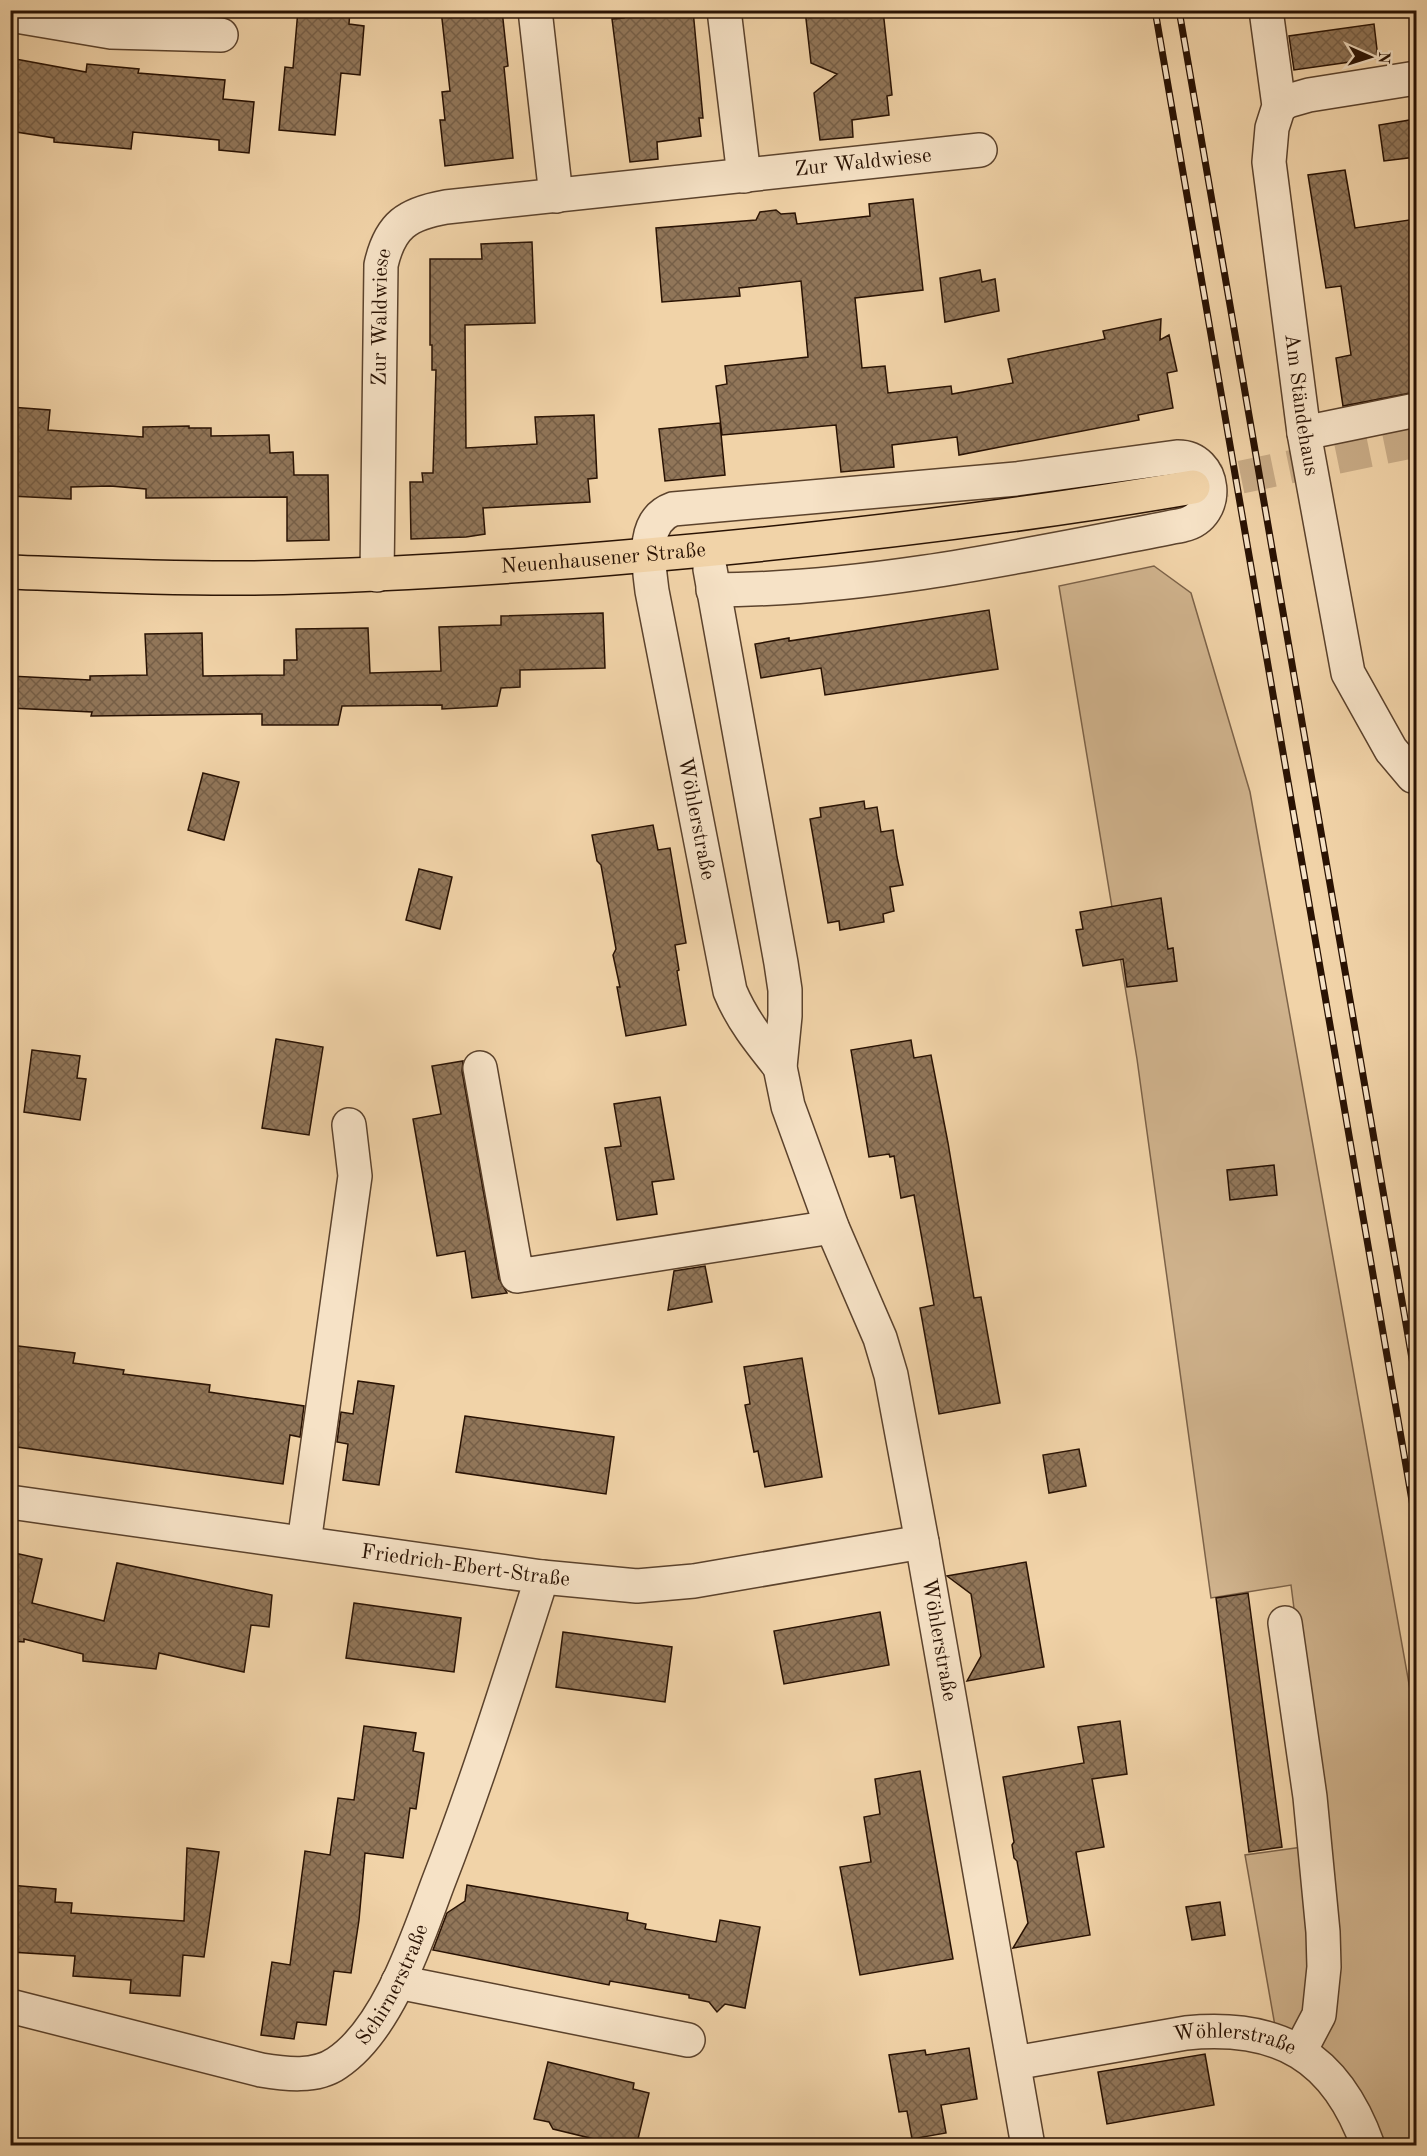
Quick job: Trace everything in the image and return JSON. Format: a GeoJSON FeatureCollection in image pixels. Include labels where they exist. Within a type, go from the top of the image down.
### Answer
{"type":"FeatureCollection","features":[{"type":"Feature","properties":{"kind":"main road","name":"Neuenhausener Straße"},"geometry":{"type":"LineString","coordinates":[[10,572],[198,578],[377,575],[514,567],[707,550],[965,522],[1193,487]]}},
{"type":"Feature","properties":{"kind":"street"},"geometry":{"type":"LineString","coordinates":[[535,10],[556,196]]}},
{"type":"Feature","properties":{"kind":"street"},"geometry":{"type":"LineString","coordinates":[[724,10],[744,176]]}},
{"type":"Feature","properties":{"kind":"street","name":"Am Ständehaus"},"geometry":{"type":"LineString","coordinates":[[1266,10],[1279,106],[1272,128],[1269,162],[1304,433],[1347,673],[1391,750],[1415,785]]}},
{"type":"Feature","properties":{"kind":"street"},"geometry":{"type":"LineString","coordinates":[[10,15],[111,32],[221,36]]}},
{"type":"Feature","properties":{"kind":"street"},"geometry":{"type":"LineString","coordinates":[[1279,106],[1309,95],[1416,78]]}},
{"type":"Feature","properties":{"kind":"street","name":"Zur Waldwiese"},"geometry":{"type":"LineString","coordinates":[[377,575],[381,265],[388,240],[395,230],[412,216],[434,209],[980,150]]}},
{"type":"Feature","properties":{"kind":"street"},"geometry":{"type":"LineString","coordinates":[[1304,433],[1416,411]]}},
{"type":"Feature","properties":{"kind":"street","name":"Wöhlerstraße"},"geometry":{"type":"LineString","coordinates":[[713,590],[781,588],[942,570],[1183,525],[1198,520],[1204,513],[1209,488],[1204,469],[1198,463],[1188,458],[1177,457],[1016,480],[673,509],[661,516],[653,528],[648,555],[652,591],[730,991],[750,1031],[780,1067]]}},
{"type":"Feature","properties":{"kind":"street","name":"Wöhlerstraße"},"geometry":{"type":"LineString","coordinates":[[707,550],[782,972],[785,1016],[780,1067],[788,1106],[832,1227],[880,1338],[891,1375],[1028,2145]]}},
{"type":"Feature","properties":{"kind":"street"},"geometry":{"type":"LineString","coordinates":[[480,1068],[517,1276],[832,1227]]}},
{"type":"Feature","properties":{"kind":"street"},"geometry":{"type":"LineString","coordinates":[[304,1543],[355,1176],[349,1125]]}},
{"type":"Feature","properties":{"kind":"street","name":"Friedrich-Ebert-Straße"},"geometry":{"type":"LineString","coordinates":[[10,1502],[542,1577],[637,1586],[675,1584],[922,1542]]}},
{"type":"Feature","properties":{"kind":"street","name":"Schirnerstraße"},"geometry":{"type":"LineString","coordinates":[[10,2006],[261,2070],[315,2072],[334,2065],[351,2052],[371,2029],[398,1982],[417,1940],[451,1850],[542,1577]]}},
{"type":"Feature","properties":{"kind":"street"},"geometry":{"type":"LineString","coordinates":[[1285,1623],[1310,1797],[1323,1932],[1323,1978],[1319,2015],[1300,2051]]}},
{"type":"Feature","properties":{"kind":"street"},"geometry":{"type":"LineString","coordinates":[[398,1982],[688,2040]]}},
{"type":"Feature","properties":{"kind":"street","name":"Wöhlerstraße"},"geometry":{"type":"LineString","coordinates":[[1014,2064],[1186,2033],[1238,2032],[1263,2037],[1300,2051],[1313,2060],[1342,2092],[1358,2120],[1368,2145]]}},
{"type":"Feature","properties":{"kind":"shaded area"},"geometry":{"type":"Polygon","coordinates":[[[1154,566],[1191,593],[1250,792],[1416,1723],[1416,2145],[1377,2145],[1275,2026],[1245,1855],[1324,1844],[1291,1585],[1211,1598],[1137,1059],[1059,586],[1154,566]]]}},
{"type":"Feature","properties":{"kind":"building"},"geometry":{"type":"Polygon","coordinates":[[[298,10],[350,10],[349,24],[364,26],[360,75],[341,73],[335,135],[279,130],[285,67],[293,68],[298,10]]]}},
{"type":"Feature","properties":{"kind":"building"},"geometry":{"type":"Polygon","coordinates":[[[441,10],[502,10],[508,66],[504,67],[513,158],[445,166],[440,120],[445,120],[442,92],[450,91],[441,10]]]}},
{"type":"Feature","properties":{"kind":"building"},"geometry":{"type":"Polygon","coordinates":[[[623,10],[693,10],[703,118],[699,118],[701,136],[657,142],[658,159],[630,162],[612,19],[624,18],[623,10]]]}},
{"type":"Feature","properties":{"kind":"building"},"geometry":{"type":"Polygon","coordinates":[[[805,10],[883,10],[892,95],[887,96],[889,115],[852,120],[853,137],[820,140],[814,93],[837,74],[811,63],[805,10]]]}},
{"type":"Feature","properties":{"kind":"building"},"geometry":{"type":"Polygon","coordinates":[[[1374,24],[1378,58],[1294,70],[1289,36],[1374,24]]]}},
{"type":"Feature","properties":{"kind":"building"},"geometry":{"type":"Polygon","coordinates":[[[10,58],[86,72],[87,64],[139,69],[138,73],[225,80],[223,99],[254,102],[249,153],[219,150],[219,140],[133,132],[131,149],[54,142],[54,138],[10,131],[10,58]]]}},
{"type":"Feature","properties":{"kind":"building"},"geometry":{"type":"Polygon","coordinates":[[[1416,119],[1416,157],[1384,161],[1379,125],[1416,119]]]}},
{"type":"Feature","properties":{"kind":"building"},"geometry":{"type":"Polygon","coordinates":[[[1345,170],[1355,228],[1416,219],[1416,392],[1343,406],[1336,358],[1351,355],[1341,286],[1326,288],[1308,175],[1345,170]]]}},
{"type":"Feature","properties":{"kind":"building"},"geometry":{"type":"Polygon","coordinates":[[[913,199],[923,290],[855,298],[862,368],[885,366],[888,393],[951,386],[952,394],[1013,383],[1008,359],[1105,339],[1103,331],[1161,319],[1160,340],[1169,335],[1177,371],[1167,373],[1173,408],[1138,415],[1139,420],[959,455],[957,437],[892,445],[894,467],[841,472],[836,425],[722,435],[716,386],[727,384],[725,366],[808,357],[801,281],[739,288],[740,296],[662,302],[656,228],[756,220],[760,212],[776,210],[781,214],[795,213],[797,224],[870,216],[869,204],[913,199]]]}},
{"type":"Feature","properties":{"kind":"building"},"geometry":{"type":"Polygon","coordinates":[[[532,242],[535,323],[465,325],[466,448],[537,444],[535,417],[594,415],[597,478],[588,479],[590,502],[483,508],[485,534],[411,539],[410,482],[423,482],[422,473],[433,473],[436,370],[432,370],[432,345],[430,345],[430,259],[482,259],[481,244],[532,242]]]}},
{"type":"Feature","properties":{"kind":"building"},"geometry":{"type":"Polygon","coordinates":[[[980,270],[982,282],[995,279],[999,311],[945,322],[940,278],[980,270]]]}},
{"type":"Feature","properties":{"kind":"building"},"geometry":{"type":"Polygon","coordinates":[[[10,407],[50,410],[48,430],[143,437],[143,427],[189,426],[189,428],[211,428],[211,436],[269,435],[270,453],[293,452],[294,475],[328,475],[329,540],[287,541],[287,497],[146,498],[146,489],[110,486],[71,487],[71,499],[10,496],[10,407]]]}},
{"type":"Feature","properties":{"kind":"building"},"geometry":{"type":"Polygon","coordinates":[[[720,423],[725,475],[665,481],[659,429],[720,423]]]}},
{"type":"Feature","properties":{"kind":"building"},"geometry":{"type":"Polygon","coordinates":[[[989,610],[998,669],[825,695],[821,668],[761,678],[755,644],[789,638],[789,641],[989,610]]]}},
{"type":"Feature","properties":{"kind":"building"},"geometry":{"type":"Polygon","coordinates":[[[603,613],[605,668],[520,670],[520,687],[501,688],[497,706],[442,709],[442,705],[342,706],[338,725],[262,725],[262,714],[91,716],[92,712],[10,708],[10,676],[90,680],[90,676],[147,675],[145,634],[202,633],[203,676],[284,675],[284,660],[297,660],[296,629],[368,628],[370,673],[441,671],[439,627],[501,625],[501,616],[603,613]]]}},
{"type":"Feature","properties":{"kind":"building"},"geometry":{"type":"Polygon","coordinates":[[[203,773],[239,782],[224,840],[188,830],[203,773]]]}},
{"type":"Feature","properties":{"kind":"building"},"geometry":{"type":"Polygon","coordinates":[[[864,801],[865,809],[877,807],[881,832],[893,830],[903,885],[890,887],[894,911],[883,914],[884,922],[840,930],[839,921],[828,923],[810,819],[821,817],[820,808],[864,801]]]}},
{"type":"Feature","properties":{"kind":"building"},"geometry":{"type":"Polygon","coordinates":[[[653,825],[658,850],[670,848],[686,943],[675,945],[686,1025],[626,1036],[617,987],[620,987],[613,955],[616,949],[601,865],[597,861],[592,835],[653,825]]]}},
{"type":"Feature","properties":{"kind":"building"},"geometry":{"type":"Polygon","coordinates":[[[419,869],[452,877],[440,929],[406,920],[419,869]]]}},
{"type":"Feature","properties":{"kind":"building"},"geometry":{"type":"Polygon","coordinates":[[[1161,898],[1168,949],[1173,948],[1177,981],[1127,987],[1123,959],[1083,966],[1076,930],[1083,929],[1080,912],[1161,898]]]}},
{"type":"Feature","properties":{"kind":"building"},"geometry":{"type":"Polygon","coordinates":[[[276,1039],[323,1047],[309,1135],[262,1128],[276,1039]]]}},
{"type":"Feature","properties":{"kind":"building"},"geometry":{"type":"Polygon","coordinates":[[[911,1040],[914,1058],[931,1055],[974,1298],[981,1297],[1000,1403],[939,1414],[920,1308],[934,1305],[914,1195],[901,1198],[894,1156],[890,1157],[889,1154],[869,1157],[851,1050],[911,1040]]]}},
{"type":"Feature","properties":{"kind":"building"},"geometry":{"type":"Polygon","coordinates":[[[32,1050],[80,1056],[77,1078],[86,1079],[80,1120],[24,1112],[32,1050]]]}},
{"type":"Feature","properties":{"kind":"building"},"geometry":{"type":"Polygon","coordinates":[[[463,1061],[462,1071],[499,1279],[507,1293],[472,1298],[465,1251],[437,1256],[413,1119],[441,1114],[432,1066],[463,1061]]]}},
{"type":"Feature","properties":{"kind":"building"},"geometry":{"type":"Polygon","coordinates":[[[660,1097],[674,1179],[652,1182],[657,1214],[617,1220],[605,1148],[621,1146],[614,1104],[660,1097]]]}},
{"type":"Feature","properties":{"kind":"building"},"geometry":{"type":"Polygon","coordinates":[[[1274,1165],[1277,1195],[1230,1200],[1227,1170],[1274,1165]]]}},
{"type":"Feature","properties":{"kind":"building"},"geometry":{"type":"Polygon","coordinates":[[[705,1266],[712,1302],[668,1310],[674,1271],[705,1266]]]}},
{"type":"Feature","properties":{"kind":"building"},"geometry":{"type":"Polygon","coordinates":[[[10,1345],[75,1353],[73,1363],[124,1370],[123,1374],[210,1385],[209,1392],[304,1406],[300,1437],[290,1435],[283,1484],[10,1446],[10,1345]]]}},
{"type":"Feature","properties":{"kind":"building"},"geometry":{"type":"Polygon","coordinates":[[[802,1358],[822,1477],[765,1487],[758,1451],[754,1452],[745,1405],[750,1404],[744,1367],[802,1358]]]}},
{"type":"Feature","properties":{"kind":"building"},"geometry":{"type":"Polygon","coordinates":[[[358,1381],[394,1386],[379,1485],[343,1480],[348,1444],[337,1442],[341,1412],[353,1414],[358,1381]]]}},
{"type":"Feature","properties":{"kind":"building"},"geometry":{"type":"Polygon","coordinates":[[[465,1416],[614,1437],[606,1494],[456,1472],[465,1416]]]}},
{"type":"Feature","properties":{"kind":"building"},"geometry":{"type":"Polygon","coordinates":[[[1079,1449],[1086,1486],[1049,1493],[1043,1455],[1079,1449]]]}},
{"type":"Feature","properties":{"kind":"building"},"geometry":{"type":"Polygon","coordinates":[[[10,1552],[42,1559],[32,1603],[104,1621],[117,1563],[272,1595],[269,1627],[251,1625],[244,1672],[159,1653],[156,1669],[83,1661],[83,1654],[24,1639],[24,1642],[10,1641],[10,1552]]]}},
{"type":"Feature","properties":{"kind":"building"},"geometry":{"type":"Polygon","coordinates":[[[1026,1562],[1044,1667],[967,1681],[981,1656],[971,1594],[947,1576],[1026,1562]]]}},
{"type":"Feature","properties":{"kind":"building"},"geometry":{"type":"Polygon","coordinates":[[[1248,1593],[1282,1847],[1249,1852],[1216,1598],[1248,1593]]]}},
{"type":"Feature","properties":{"kind":"building"},"geometry":{"type":"Polygon","coordinates":[[[354,1603],[461,1618],[454,1672],[346,1658],[354,1603]]]}},
{"type":"Feature","properties":{"kind":"building"},"geometry":{"type":"Polygon","coordinates":[[[880,1612],[889,1665],[784,1684],[774,1631],[880,1612]]]}},
{"type":"Feature","properties":{"kind":"building"},"geometry":{"type":"Polygon","coordinates":[[[563,1632],[672,1647],[665,1702],[556,1687],[563,1632]]]}},
{"type":"Feature","properties":{"kind":"building"},"geometry":{"type":"Polygon","coordinates":[[[1120,1721],[1127,1774],[1092,1779],[1104,1847],[1076,1852],[1090,1935],[1013,1948],[1028,1923],[1017,1861],[1014,1858],[1012,1845],[1014,1842],[1003,1777],[1084,1763],[1078,1727],[1120,1721]]]}},
{"type":"Feature","properties":{"kind":"building"},"geometry":{"type":"Polygon","coordinates":[[[364,1726],[416,1733],[413,1751],[424,1753],[416,1809],[410,1808],[403,1858],[365,1853],[359,1920],[351,1973],[334,1971],[326,2025],[297,2022],[294,2039],[261,2035],[272,1962],[290,1965],[305,1851],[330,1855],[338,1798],[354,1800],[364,1726]]]}},
{"type":"Feature","properties":{"kind":"building"},"geometry":{"type":"Polygon","coordinates":[[[920,1771],[953,1959],[860,1975],[840,1867],[871,1862],[864,1817],[880,1814],[875,1779],[920,1771]]]}},
{"type":"Feature","properties":{"kind":"building"},"geometry":{"type":"Polygon","coordinates":[[[187,1848],[219,1852],[204,1957],[183,1955],[180,1996],[130,1993],[131,1980],[73,1976],[75,1956],[10,1952],[10,1885],[56,1889],[55,1902],[72,1903],[71,1913],[184,1921],[187,1848]]]}},
{"type":"Feature","properties":{"kind":"building"},"geometry":{"type":"Polygon","coordinates":[[[467,1885],[628,1913],[627,1920],[646,1924],[645,1929],[716,1942],[720,1920],[760,1927],[745,2008],[725,2004],[717,2012],[709,2002],[689,1998],[689,1995],[610,1981],[609,1985],[433,1950],[447,1913],[465,1901],[467,1885]]]}},
{"type":"Feature","properties":{"kind":"building"},"geometry":{"type":"Polygon","coordinates":[[[1220,1902],[1225,1935],[1192,1940],[1186,1907],[1220,1902]]]}},
{"type":"Feature","properties":{"kind":"building"},"geometry":{"type":"Polygon","coordinates":[[[969,2048],[977,2099],[941,2105],[946,2133],[912,2139],[907,2111],[899,2112],[889,2055],[925,2050],[926,2055],[969,2048]]]}},
{"type":"Feature","properties":{"kind":"building"},"geometry":{"type":"Polygon","coordinates":[[[1205,2054],[1214,2105],[1107,2124],[1098,2072],[1205,2054]]]}},
{"type":"Feature","properties":{"kind":"building"},"geometry":{"type":"Polygon","coordinates":[[[548,2062],[634,2083],[633,2089],[649,2093],[637,2143],[621,2139],[619,2145],[553,2129],[549,2122],[534,2119],[548,2062]]]}},
{"type":"Feature","properties":{"kind":"tunnel"},"geometry":{"type":"LineString","coordinates":[[1193,487],[1416,441]]}},
{"type":"Feature","properties":{"kind":"railway"},"geometry":{"type":"LineString","coordinates":[[1155,10],[1416,1524]]}},
{"type":"Feature","properties":{"kind":"railway"},"geometry":{"type":"LineString","coordinates":[[1179,10],[1416,1382]]}}]}
